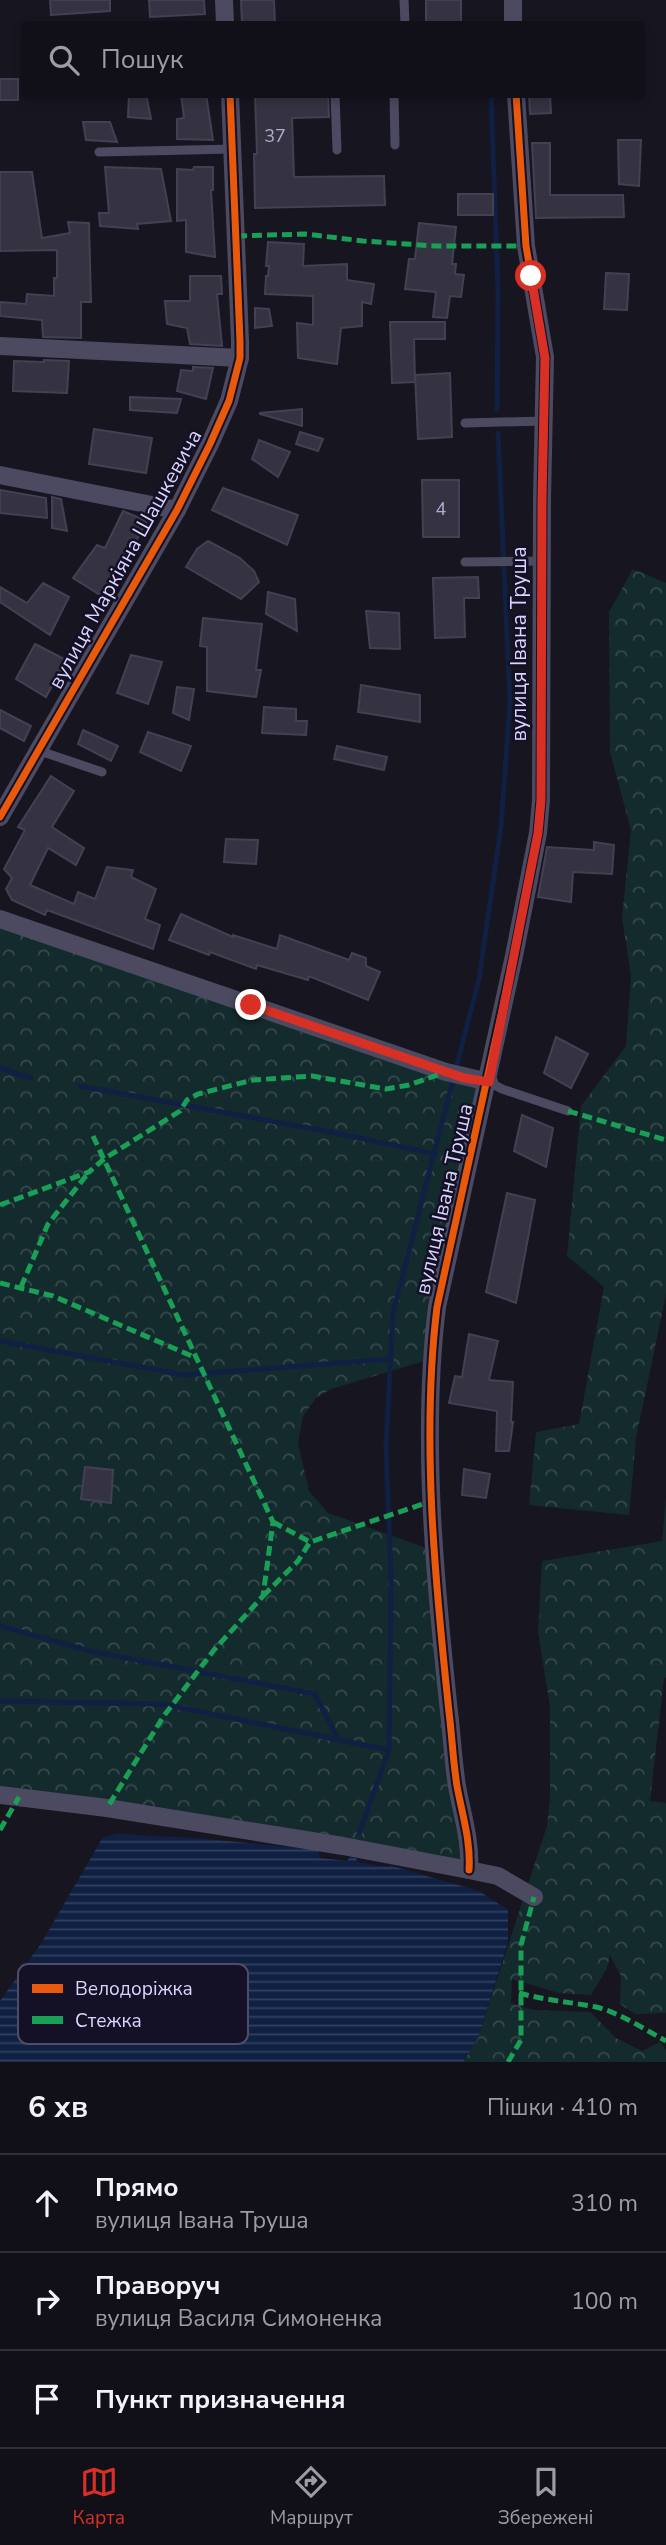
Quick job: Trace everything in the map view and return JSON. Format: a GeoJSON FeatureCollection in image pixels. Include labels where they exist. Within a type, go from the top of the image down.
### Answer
{"type":"FeatureCollection","features":[{"type":"Feature","properties":{"kind":"street"},"geometry":{"type":"LineString","coordinates":[[223,0],[225,21]]}},
{"type":"Feature","properties":{"kind":"street"},"geometry":{"type":"LineString","coordinates":[[513,0],[513,21]]}},
{"type":"Feature","properties":{"kind":"street","name":"вулиця Маркіяна Шашкевича"},"geometry":{"type":"LineString","coordinates":[[0,817],[177,510],[229,401],[240,358],[230,98]]}},
{"type":"Feature","properties":{"kind":"street","name":"вулиця Івана Труша"},"geometry":{"type":"LineString","coordinates":[[469,1870],[470,1851],[457,1783],[448,1702],[434,1520],[430,1428],[432,1346],[437,1307],[489,1082],[538,833],[541,786],[545,358],[526,246],[516,98]]}},
{"type":"Feature","properties":{"kind":"street"},"geometry":{"type":"LineString","coordinates":[[0,346],[240,358]]}},
{"type":"Feature","properties":{"kind":"street","name":"вулиця Маркіяна Шашкевича"},"geometry":{"type":"LineString","coordinates":[[0,475],[177,510]]}},
{"type":"Feature","properties":{"kind":"street"},"geometry":{"type":"LineString","coordinates":[[0,919],[446,1072],[489,1082]]}},
{"type":"Feature","properties":{"kind":"street"},"geometry":{"type":"LineString","coordinates":[[0,1795],[107,1808],[343,1846],[469,1870],[498,1876],[534,1897]]}},
{"type":"Feature","properties":{"kind":"lane"},"geometry":{"type":"LineString","coordinates":[[404,0],[405,21]]}},
{"type":"Feature","properties":{"kind":"lane"},"geometry":{"type":"LineString","coordinates":[[335,98],[337,150]]}},
{"type":"Feature","properties":{"kind":"lane"},"geometry":{"type":"LineString","coordinates":[[394,98],[395,145]]}},
{"type":"Feature","properties":{"kind":"lane"},"geometry":{"type":"LineString","coordinates":[[99,152],[233,149]]}},
{"type":"Feature","properties":{"kind":"lane"},"geometry":{"type":"LineString","coordinates":[[464,423],[544,421]]}},
{"type":"Feature","properties":{"kind":"lane"},"geometry":{"type":"LineString","coordinates":[[465,562],[542,561]]}},
{"type":"Feature","properties":{"kind":"lane"},"geometry":{"type":"LineString","coordinates":[[40,751],[103,772]]}},
{"type":"Feature","properties":{"kind":"lane"},"geometry":{"type":"LineString","coordinates":[[489,1082],[568,1111]]}},
{"type":"Feature","properties":{"kind":"green space"},"geometry":{"type":"Polygon","coordinates":[[[633,569],[666,583],[666,1294],[636,1438],[629,1515],[529,1505],[536,1432],[579,1424],[604,1287],[567,1256],[581,1106],[626,1046],[631,976],[622,917],[631,830],[610,752],[609,612],[633,569]]]}},
{"type":"Feature","properties":{"kind":"green space"},"geometry":{"type":"Polygon","coordinates":[[[0,919],[489,1082],[431,1359],[331,1389],[316,1398],[303,1416],[298,1443],[309,1491],[328,1513],[435,1551],[469,1870],[0,1801],[0,919]]]}},
{"type":"Feature","properties":{"kind":"green space"},"geometry":{"type":"Polygon","coordinates":[[[666,1499],[666,1678],[650,1801],[666,1803],[666,2013],[635,2014],[620,2004],[621,1976],[610,1955],[607,1968],[591,1995],[559,1993],[512,1979],[511,2003],[533,2010],[590,2012],[616,2038],[642,2051],[660,2042],[666,2050],[666,2062],[463,2062],[478,2038],[547,1826],[550,1799],[550,1706],[538,1632],[542,1561],[662,1541],[666,1499]]]}},
{"type":"Feature","properties":{"kind":"water"},"geometry":{"type":"Polygon","coordinates":[[[116,1834],[197,1838],[318,1850],[320,1858],[347,1861],[351,1855],[356,1856],[357,1862],[392,1866],[479,1891],[508,1910],[508,1942],[478,2038],[463,2062],[0,2062],[0,2001],[18,1976],[18,2044],[248,2044],[248,1964],[26,1964],[103,1837],[116,1834]]]}},
{"type":"Feature","properties":{"kind":"building"},"geometry":{"type":"Polygon","coordinates":[[[50,0],[110,0],[110,11],[51,15],[50,0]]]}},
{"type":"Feature","properties":{"kind":"building"},"geometry":{"type":"Polygon","coordinates":[[[149,0],[204,0],[205,14],[150,17],[149,0]]]}},
{"type":"Feature","properties":{"kind":"building"},"geometry":{"type":"Polygon","coordinates":[[[241,0],[274,0],[275,21],[242,21],[241,0]]]}},
{"type":"Feature","properties":{"kind":"building"},"geometry":{"type":"Polygon","coordinates":[[[426,0],[461,0],[461,21],[426,21],[426,0]]]}},
{"type":"Feature","properties":{"kind":"building"},"geometry":{"type":"Polygon","coordinates":[[[0,79],[18,79],[18,100],[0,100],[0,79]]]}},
{"type":"Feature","properties":{"kind":"building"},"geometry":{"type":"Polygon","coordinates":[[[129,98],[147,98],[151,119],[128,117],[129,98]]]}},
{"type":"Feature","properties":{"kind":"building"},"geometry":{"type":"Polygon","coordinates":[[[182,98],[207,98],[213,140],[177,139],[177,119],[184,118],[182,98]]]}},
{"type":"Feature","properties":{"kind":"building"},"geometry":{"type":"Polygon","coordinates":[[[255,98],[328,98],[329,117],[292,118],[294,177],[384,176],[385,205],[255,208],[254,154],[257,154],[255,98]]]}},
{"type":"Feature","properties":{"kind":"building"},"geometry":{"type":"Polygon","coordinates":[[[529,98],[550,98],[551,113],[530,114],[529,98]]]}},
{"type":"Feature","properties":{"kind":"building"},"geometry":{"type":"Polygon","coordinates":[[[83,122],[110,122],[117,142],[86,140],[83,122]]]}},
{"type":"Feature","properties":{"kind":"building"},"geometry":{"type":"Polygon","coordinates":[[[618,140],[641,140],[639,186],[619,184],[618,140]]]}},
{"type":"Feature","properties":{"kind":"building"},"geometry":{"type":"Polygon","coordinates":[[[532,143],[550,143],[550,195],[623,195],[624,217],[536,218],[532,143]]]}},
{"type":"Feature","properties":{"kind":"building"},"geometry":{"type":"Polygon","coordinates":[[[105,167],[161,169],[171,221],[137,224],[138,229],[100,226],[99,213],[109,213],[105,167]]]}},
{"type":"Feature","properties":{"kind":"building"},"geometry":{"type":"Polygon","coordinates":[[[194,167],[213,167],[211,190],[215,257],[186,252],[186,220],[177,221],[177,169],[193,170],[194,167]]]}},
{"type":"Feature","properties":{"kind":"building"},"geometry":{"type":"Polygon","coordinates":[[[0,172],[32,172],[42,238],[70,233],[68,222],[89,223],[91,302],[81,302],[81,338],[43,337],[42,320],[0,316],[0,302],[26,304],[27,294],[54,296],[57,250],[0,251],[0,172]]]}},
{"type":"Feature","properties":{"kind":"building"},"geometry":{"type":"Polygon","coordinates":[[[458,194],[493,194],[493,215],[458,215],[458,194]]]}},
{"type":"Feature","properties":{"kind":"building"},"geometry":{"type":"Polygon","coordinates":[[[419,223],[456,227],[452,264],[456,264],[455,274],[464,275],[461,297],[450,296],[447,318],[433,317],[436,292],[405,289],[409,259],[415,259],[419,223]]]}},
{"type":"Feature","properties":{"kind":"building"},"geometry":{"type":"Polygon","coordinates":[[[268,242],[304,244],[303,266],[347,264],[347,280],[374,284],[371,304],[362,302],[362,326],[341,328],[337,364],[298,358],[297,323],[313,325],[313,296],[265,294],[269,266],[266,266],[268,242]]]}},
{"type":"Feature","properties":{"kind":"building"},"geometry":{"type":"Polygon","coordinates":[[[606,273],[629,274],[627,310],[604,309],[606,273]]]}},
{"type":"Feature","properties":{"kind":"building"},"geometry":{"type":"Polygon","coordinates":[[[190,276],[221,276],[222,294],[217,294],[222,346],[190,344],[187,328],[167,324],[165,301],[190,301],[190,276]]]}},
{"type":"Feature","properties":{"kind":"building"},"geometry":{"type":"Polygon","coordinates":[[[255,308],[269,309],[272,326],[255,328],[255,308]]]}},
{"type":"Feature","properties":{"kind":"building"},"geometry":{"type":"Polygon","coordinates":[[[390,322],[445,322],[445,339],[414,339],[415,382],[392,383],[390,322]]]}},
{"type":"Feature","properties":{"kind":"building"},"geometry":{"type":"Polygon","coordinates":[[[14,361],[69,361],[67,393],[13,391],[14,361]]]}},
{"type":"Feature","properties":{"kind":"building"},"geometry":{"type":"Polygon","coordinates":[[[193,367],[213,368],[206,399],[177,391],[181,370],[193,371],[193,367]]]}},
{"type":"Feature","properties":{"kind":"building"},"geometry":{"type":"Polygon","coordinates":[[[450,373],[452,437],[418,439],[415,375],[450,373]]]}},
{"type":"Feature","properties":{"kind":"building"},"geometry":{"type":"Polygon","coordinates":[[[130,397],[181,399],[177,413],[130,410],[130,397]]]}},
{"type":"Feature","properties":{"kind":"building"},"geometry":{"type":"Polygon","coordinates":[[[302,409],[302,426],[260,414],[260,413],[302,409]]]}},
{"type":"Feature","properties":{"kind":"building"},"geometry":{"type":"Polygon","coordinates":[[[94,429],[152,438],[146,473],[89,464],[94,429]]]}},
{"type":"Feature","properties":{"kind":"building"},"geometry":{"type":"Polygon","coordinates":[[[300,432],[323,439],[318,451],[296,444],[300,432]]]}},
{"type":"Feature","properties":{"kind":"building"},"geometry":{"type":"Polygon","coordinates":[[[259,440],[290,452],[278,477],[252,459],[259,440]]]}},
{"type":"Feature","properties":{"kind":"building"},"geometry":{"type":"Polygon","coordinates":[[[422,480],[459,480],[459,537],[423,537],[422,480]]]}},
{"type":"Feature","properties":{"kind":"building"},"geometry":{"type":"Polygon","coordinates":[[[223,488],[298,515],[287,545],[212,510],[223,488]]]}},
{"type":"Feature","properties":{"kind":"building"},"geometry":{"type":"Polygon","coordinates":[[[0,490],[46,498],[47,518],[0,513],[0,490]]]}},
{"type":"Feature","properties":{"kind":"building"},"geometry":{"type":"Polygon","coordinates":[[[52,497],[61,499],[67,531],[52,528],[52,497]]]}},
{"type":"Feature","properties":{"kind":"building"},"geometry":{"type":"Polygon","coordinates":[[[123,511],[147,521],[128,556],[100,595],[73,578],[97,545],[105,548],[123,511]]]}},
{"type":"Feature","properties":{"kind":"building"},"geometry":{"type":"Polygon","coordinates":[[[208,541],[240,558],[254,571],[259,582],[241,599],[186,567],[197,549],[208,541]]]}},
{"type":"Feature","properties":{"kind":"building"},"geometry":{"type":"Polygon","coordinates":[[[478,577],[479,598],[464,598],[465,637],[435,638],[433,578],[478,577]]]}},
{"type":"Feature","properties":{"kind":"building"},"geometry":{"type":"Polygon","coordinates":[[[43,583],[69,597],[50,635],[0,602],[0,587],[27,603],[43,583]]]}},
{"type":"Feature","properties":{"kind":"building"},"geometry":{"type":"Polygon","coordinates":[[[268,592],[295,599],[297,631],[266,614],[268,592]]]}},
{"type":"Feature","properties":{"kind":"building"},"geometry":{"type":"Polygon","coordinates":[[[366,611],[399,613],[400,649],[370,648],[366,611]]]}},
{"type":"Feature","properties":{"kind":"building"},"geometry":{"type":"Polygon","coordinates":[[[203,618],[262,624],[256,670],[261,670],[256,697],[207,691],[207,647],[200,646],[203,618]]]}},
{"type":"Feature","properties":{"kind":"building"},"geometry":{"type":"Polygon","coordinates":[[[35,644],[66,660],[46,697],[16,679],[35,644]]]}},
{"type":"Feature","properties":{"kind":"building"},"geometry":{"type":"Polygon","coordinates":[[[131,655],[162,662],[148,704],[117,693],[131,655]]]}},
{"type":"Feature","properties":{"kind":"building"},"geometry":{"type":"Polygon","coordinates":[[[361,685],[420,695],[420,722],[358,712],[361,685]]]}},
{"type":"Feature","properties":{"kind":"building"},"geometry":{"type":"Polygon","coordinates":[[[177,687],[194,689],[189,720],[173,713],[177,687]]]}},
{"type":"Feature","properties":{"kind":"building"},"geometry":{"type":"Polygon","coordinates":[[[264,707],[296,709],[296,721],[307,721],[306,735],[262,733],[264,707]]]}},
{"type":"Feature","properties":{"kind":"building"},"geometry":{"type":"Polygon","coordinates":[[[0,710],[31,726],[24,741],[0,728],[0,710]]]}},
{"type":"Feature","properties":{"kind":"building"},"geometry":{"type":"Polygon","coordinates":[[[83,730],[118,746],[111,761],[78,744],[83,730]]]}},
{"type":"Feature","properties":{"kind":"building"},"geometry":{"type":"Polygon","coordinates":[[[148,732],[191,746],[181,771],[140,752],[148,732]]]}},
{"type":"Feature","properties":{"kind":"building"},"geometry":{"type":"Polygon","coordinates":[[[337,746],[387,757],[384,770],[334,759],[337,746]]]}},
{"type":"Feature","properties":{"kind":"building"},"geometry":{"type":"Polygon","coordinates":[[[51,776],[74,791],[52,827],[84,848],[76,865],[48,848],[30,885],[74,904],[78,892],[95,899],[107,867],[133,870],[131,877],[156,889],[145,919],[160,925],[153,949],[47,910],[45,915],[12,900],[6,889],[12,878],[4,869],[25,830],[18,827],[51,776]]]}},
{"type":"Feature","properties":{"kind":"building"},"geometry":{"type":"Polygon","coordinates":[[[226,839],[258,840],[256,864],[224,862],[226,839]]]}},
{"type":"Feature","properties":{"kind":"building"},"geometry":{"type":"Polygon","coordinates":[[[594,842],[614,845],[612,874],[573,872],[571,902],[538,897],[547,847],[594,850],[594,842]]]}},
{"type":"Feature","properties":{"kind":"building"},"geometry":{"type":"Polygon","coordinates":[[[181,914],[233,937],[277,949],[280,935],[349,960],[352,953],[366,958],[366,966],[380,972],[368,1000],[309,976],[308,980],[257,965],[256,969],[169,940],[181,914]]]}},
{"type":"Feature","properties":{"kind":"building"},"geometry":{"type":"Polygon","coordinates":[[[556,1037],[588,1054],[571,1088],[544,1073],[556,1037]]]}},
{"type":"Feature","properties":{"kind":"building"},"geometry":{"type":"Polygon","coordinates":[[[522,1115],[553,1128],[546,1167],[514,1151],[522,1115]]]}},
{"type":"Feature","properties":{"kind":"building"},"geometry":{"type":"Polygon","coordinates":[[[507,1193],[535,1200],[516,1303],[486,1292],[507,1193]]]}},
{"type":"Feature","properties":{"kind":"building"},"geometry":{"type":"Polygon","coordinates":[[[469,1334],[498,1341],[489,1380],[513,1382],[513,1422],[509,1451],[496,1451],[497,1411],[449,1403],[455,1376],[462,1377],[469,1334]]]}},
{"type":"Feature","properties":{"kind":"building"},"geometry":{"type":"Polygon","coordinates":[[[85,1467],[113,1470],[111,1503],[81,1499],[85,1467]]]}},
{"type":"Feature","properties":{"kind":"building"},"geometry":{"type":"Polygon","coordinates":[[[464,1469],[490,1474],[486,1498],[462,1495],[464,1469]]]}},
{"type":"Feature","properties":{"kind":"waterway"},"geometry":{"type":"LineString","coordinates":[[491,98],[498,290],[497,409]]}},
{"type":"Feature","properties":{"kind":"waterway"},"geometry":{"type":"LineString","coordinates":[[359,1834],[389,1750],[391,1579],[386,1446],[393,1313],[479,979],[501,827],[510,702],[498,433]]}},
{"type":"Feature","properties":{"kind":"waterway"},"geometry":{"type":"LineString","coordinates":[[0,1068],[31,1078]]}},
{"type":"Feature","properties":{"kind":"waterway"},"geometry":{"type":"LineString","coordinates":[[80,1086],[435,1154]]}},
{"type":"Feature","properties":{"kind":"waterway"},"geometry":{"type":"LineString","coordinates":[[0,1341],[184,1375],[391,1359]]}},
{"type":"Feature","properties":{"kind":"waterway"},"geometry":{"type":"LineString","coordinates":[[0,1626],[90,1651],[315,1694],[338,1739]]}},
{"type":"Feature","properties":{"kind":"waterway"},"geometry":{"type":"LineString","coordinates":[[0,1701],[162,1704],[389,1750]]}},
{"type":"Feature","properties":{"kind":"marked path"},"geometry":{"type":"LineString","coordinates":[[237,236],[305,234],[435,246],[526,246]]}},
{"type":"Feature","properties":{"kind":"marked path"},"geometry":{"type":"LineString","coordinates":[[0,1205],[89,1172],[104,1159],[180,1111],[187,1100],[198,1094],[253,1080],[312,1076],[386,1089],[409,1085],[446,1072]]}},
{"type":"Feature","properties":{"kind":"marked path"},"geometry":{"type":"LineString","coordinates":[[568,1111],[666,1140]]}},
{"type":"Feature","properties":{"kind":"marked path"},"geometry":{"type":"LineString","coordinates":[[93,1136],[273,1522],[263,1596],[214,1650],[163,1717],[107,1808]]}},
{"type":"Feature","properties":{"kind":"marked path"},"geometry":{"type":"LineString","coordinates":[[21,1287],[48,1224],[89,1172]]}},
{"type":"Feature","properties":{"kind":"marked path"},"geometry":{"type":"LineString","coordinates":[[0,1283],[53,1296],[194,1357]]}},
{"type":"Feature","properties":{"kind":"marked path"},"geometry":{"type":"LineString","coordinates":[[263,1596],[298,1561],[310,1542],[432,1501]]}},
{"type":"Feature","properties":{"kind":"marked path"},"geometry":{"type":"LineString","coordinates":[[273,1522],[310,1542]]}},
{"type":"Feature","properties":{"kind":"marked path"},"geometry":{"type":"LineString","coordinates":[[0,1830],[19,1797]]}},
{"type":"Feature","properties":{"kind":"marked path"},"geometry":{"type":"LineString","coordinates":[[508,2062],[521,2040],[521,1945],[534,1897]]}},
{"type":"Feature","properties":{"kind":"marked path"},"geometry":{"type":"LineString","coordinates":[[519,1993],[596,2007],[614,2013],[666,2041]]}},
{"type":"Feature","properties":{"kind":"cycle path"},"geometry":{"type":"LineString","coordinates":[[0,817],[177,510],[229,401],[240,358],[230,98]]}},
{"type":"Feature","properties":{"kind":"cycle path"},"geometry":{"type":"LineString","coordinates":[[469,1870],[467,1838],[454,1767],[439,1612],[432,1509],[430,1407],[437,1307],[514,956],[538,833],[541,800],[545,357],[526,246],[516,98]]}},
{"type":"Feature","properties":{"kind":"route"},"geometry":{"type":"LineString","coordinates":[[251,1005],[464,1078],[489,1082],[538,833],[541,800],[542,499],[546,393],[541,321],[531,276]]}}]}
